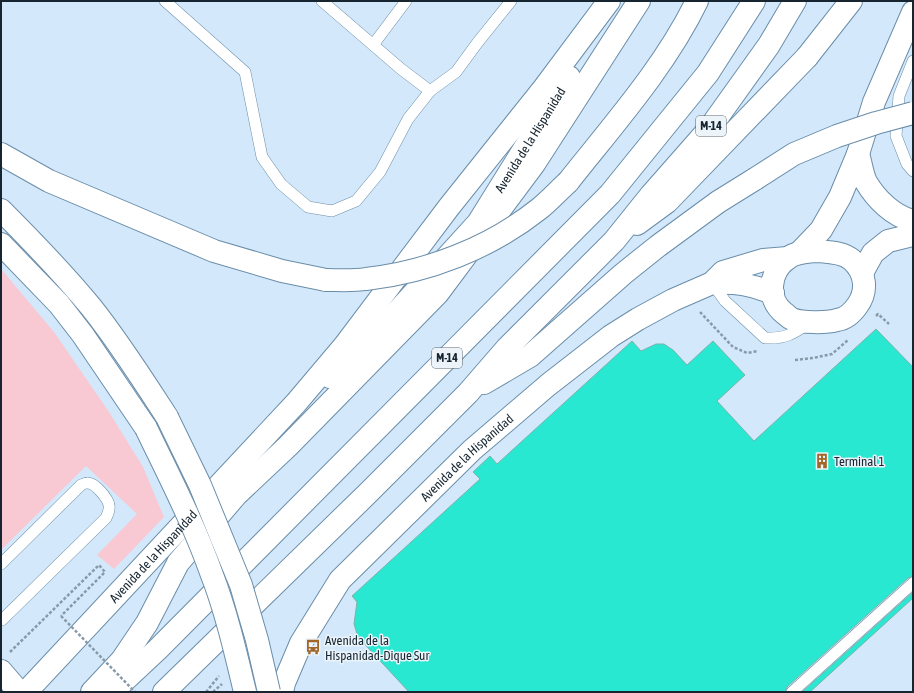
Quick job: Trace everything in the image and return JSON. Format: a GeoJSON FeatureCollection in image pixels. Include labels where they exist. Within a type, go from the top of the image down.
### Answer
{"type":"FeatureCollection","features":[{"type":"Feature","properties":{"kind":"main road","name":"Avenida de la Hispanidad"},"geometry":{"type":"LineString","coordinates":[[26,692],[296,403],[345,345],[449,207],[544,88],[609,1]]}},
{"type":"Feature","properties":{"kind":"main road","name":"Avenida de la Hispanidad"},"geometry":{"type":"LineString","coordinates":[[296,403],[356,357],[478,222],[615,1]]}},
{"type":"Feature","properties":{"kind":"main road"},"geometry":{"type":"LineString","coordinates":[[92,692],[122,660],[147,623],[178,563],[236,495],[288,446],[438,293],[534,164],[639,1]]}},
{"type":"Feature","properties":{"kind":"main road"},"geometry":{"type":"LineString","coordinates":[[1,154],[49,181],[214,251],[282,271],[326,280],[364,280],[398,275],[450,260],[495,238],[539,209],[568,182],[613,126],[658,66],[691,14],[697,1]]}},
{"type":"Feature","properties":{"kind":"main road","name":"M-14"},"geometry":{"type":"LineString","coordinates":[[112,692],[164,644],[610,194],[708,73],[754,1]]}},
{"type":"Feature","properties":{"kind":"main road","name":"M-14"},"geometry":{"type":"LineString","coordinates":[[164,692],[374,488],[468,393],[507,348],[614,241],[651,195],[709,129],[769,45],[795,1]]}},
{"type":"Feature","properties":{"kind":"main road"},"geometry":{"type":"LineString","coordinates":[[614,241],[667,202],[807,57],[851,1]]}},
{"type":"Feature","properties":{"kind":"main road"},"geometry":{"type":"LineString","coordinates":[[794,255],[817,251],[838,253],[851,259],[862,273],[864,290],[862,299],[852,312],[839,320],[826,322],[812,322],[792,319],[778,308],[773,293],[772,282],[777,268],[794,255],[821,230],[840,197],[858,154],[874,102],[913,12]]}},
{"type":"Feature","properties":{"kind":"main road"},"geometry":{"type":"LineString","coordinates":[[468,393],[530,356],[623,274],[693,220],[794,154],[837,136],[913,113]]}},
{"type":"Feature","properties":{"kind":"main road"},"geometry":{"type":"LineString","coordinates":[[754,180],[797,166],[836,150],[875,137],[913,128]]}},
{"type":"Feature","properties":{"kind":"main road"},"geometry":{"type":"LineString","coordinates":[[858,154],[866,181],[882,203],[904,218],[913,221]]}},
{"type":"Feature","properties":{"kind":"main road"},"geometry":{"type":"LineString","coordinates":[[1,210],[50,260],[91,307],[134,366],[167,417],[200,485],[241,585],[269,692]]}},
{"type":"Feature","properties":{"kind":"main road"},"geometry":{"type":"LineString","coordinates":[[862,273],[873,253],[888,241],[913,235]]}},
{"type":"Feature","properties":{"kind":"main road"},"geometry":{"type":"LineString","coordinates":[[1,244],[59,304],[83,335],[146,428],[183,505],[213,575],[245,692]]}},
{"type":"Feature","properties":{"kind":"main road","name":"Avenida de la Hispanidad"},"geometry":{"type":"LineString","coordinates":[[712,283],[723,272],[763,260],[794,255]]}},
{"type":"Feature","properties":{"kind":"main road","name":"Avenida de la Hispanidad"},"geometry":{"type":"LineString","coordinates":[[282,692],[284,683],[301,643],[340,580],[472,450],[548,385],[611,336],[638,319],[673,300],[712,283],[737,282],[773,293]]}},
{"type":"Feature","properties":{"kind":"main road"},"geometry":{"type":"LineString","coordinates":[[4,664],[19,692]]}},
{"type":"Feature","properties":{"kind":"lane"},"geometry":{"type":"LineString","coordinates":[[165,1],[245,72],[262,157],[281,184],[308,207],[332,211],[356,201],[380,172],[408,119],[430,91],[456,72],[511,1]]}},
{"type":"Feature","properties":{"kind":"lane"},"geometry":{"type":"LineString","coordinates":[[322,1],[372,45],[430,91]]}},
{"type":"Feature","properties":{"kind":"lane"},"geometry":{"type":"LineString","coordinates":[[372,45],[406,1]]}},
{"type":"Feature","properties":{"kind":"lane"},"geometry":{"type":"LineString","coordinates":[[913,61],[899,96],[896,136],[907,164],[913,171]]}},
{"type":"Feature","properties":{"kind":"lane"},"geometry":{"type":"LineString","coordinates":[[712,283],[725,301],[765,338],[778,339],[791,335],[812,322]]}},
{"type":"Feature","properties":{"kind":"lane"},"geometry":{"type":"LineString","coordinates":[[1,564],[81,485],[87,482],[93,484],[107,499],[109,504],[109,512],[106,518],[2,620],[1,619]]}},
{"type":"Feature","properties":{"kind":"lane"},"geometry":{"type":"LineString","coordinates":[[792,692],[913,583]]}},
{"type":"Feature","properties":{"kind":"path"},"geometry":{"type":"LineString","coordinates":[[695,307],[733,347],[747,353],[762,351]]}},
{"type":"Feature","properties":{"kind":"path"},"geometry":{"type":"LineString","coordinates":[[4,664],[37,624],[99,565],[105,572],[62,616],[135,692]]}},
{"type":"Feature","properties":{"kind":"shaded area"},"geometry":{"type":"Polygon","coordinates":[[[1,269],[54,332],[109,412],[143,467],[164,517],[114,569],[97,555],[137,514],[86,466],[1,550],[1,269]]]}},
{"type":"Feature","properties":{"kind":"building"},"geometry":{"type":"Polygon","coordinates":[[[876,329],[913,367],[913,576],[908,578],[787,687],[785,692],[409,692],[358,637],[354,624],[357,602],[352,596],[480,479],[473,472],[490,456],[497,464],[632,341],[641,351],[656,344],[664,344],[673,350],[687,365],[713,341],[745,375],[717,401],[754,441],[876,329]]]}},
{"type":"Feature","properties":{"kind":"building"},"geometry":{"type":"Polygon","coordinates":[[[913,592],[913,598],[810,692],[802,692],[913,592]]]}},
{"type":"Feature","properties":{"kind":"place","name":"Terminal 1"},"geometry":{"type":"Point","coordinates":[822,461]}},
{"type":"Feature","properties":{"kind":"place","name":"Avenida de la Hispanidad-Dique Sur"},"geometry":{"type":"Point","coordinates":[313,647]}}]}
